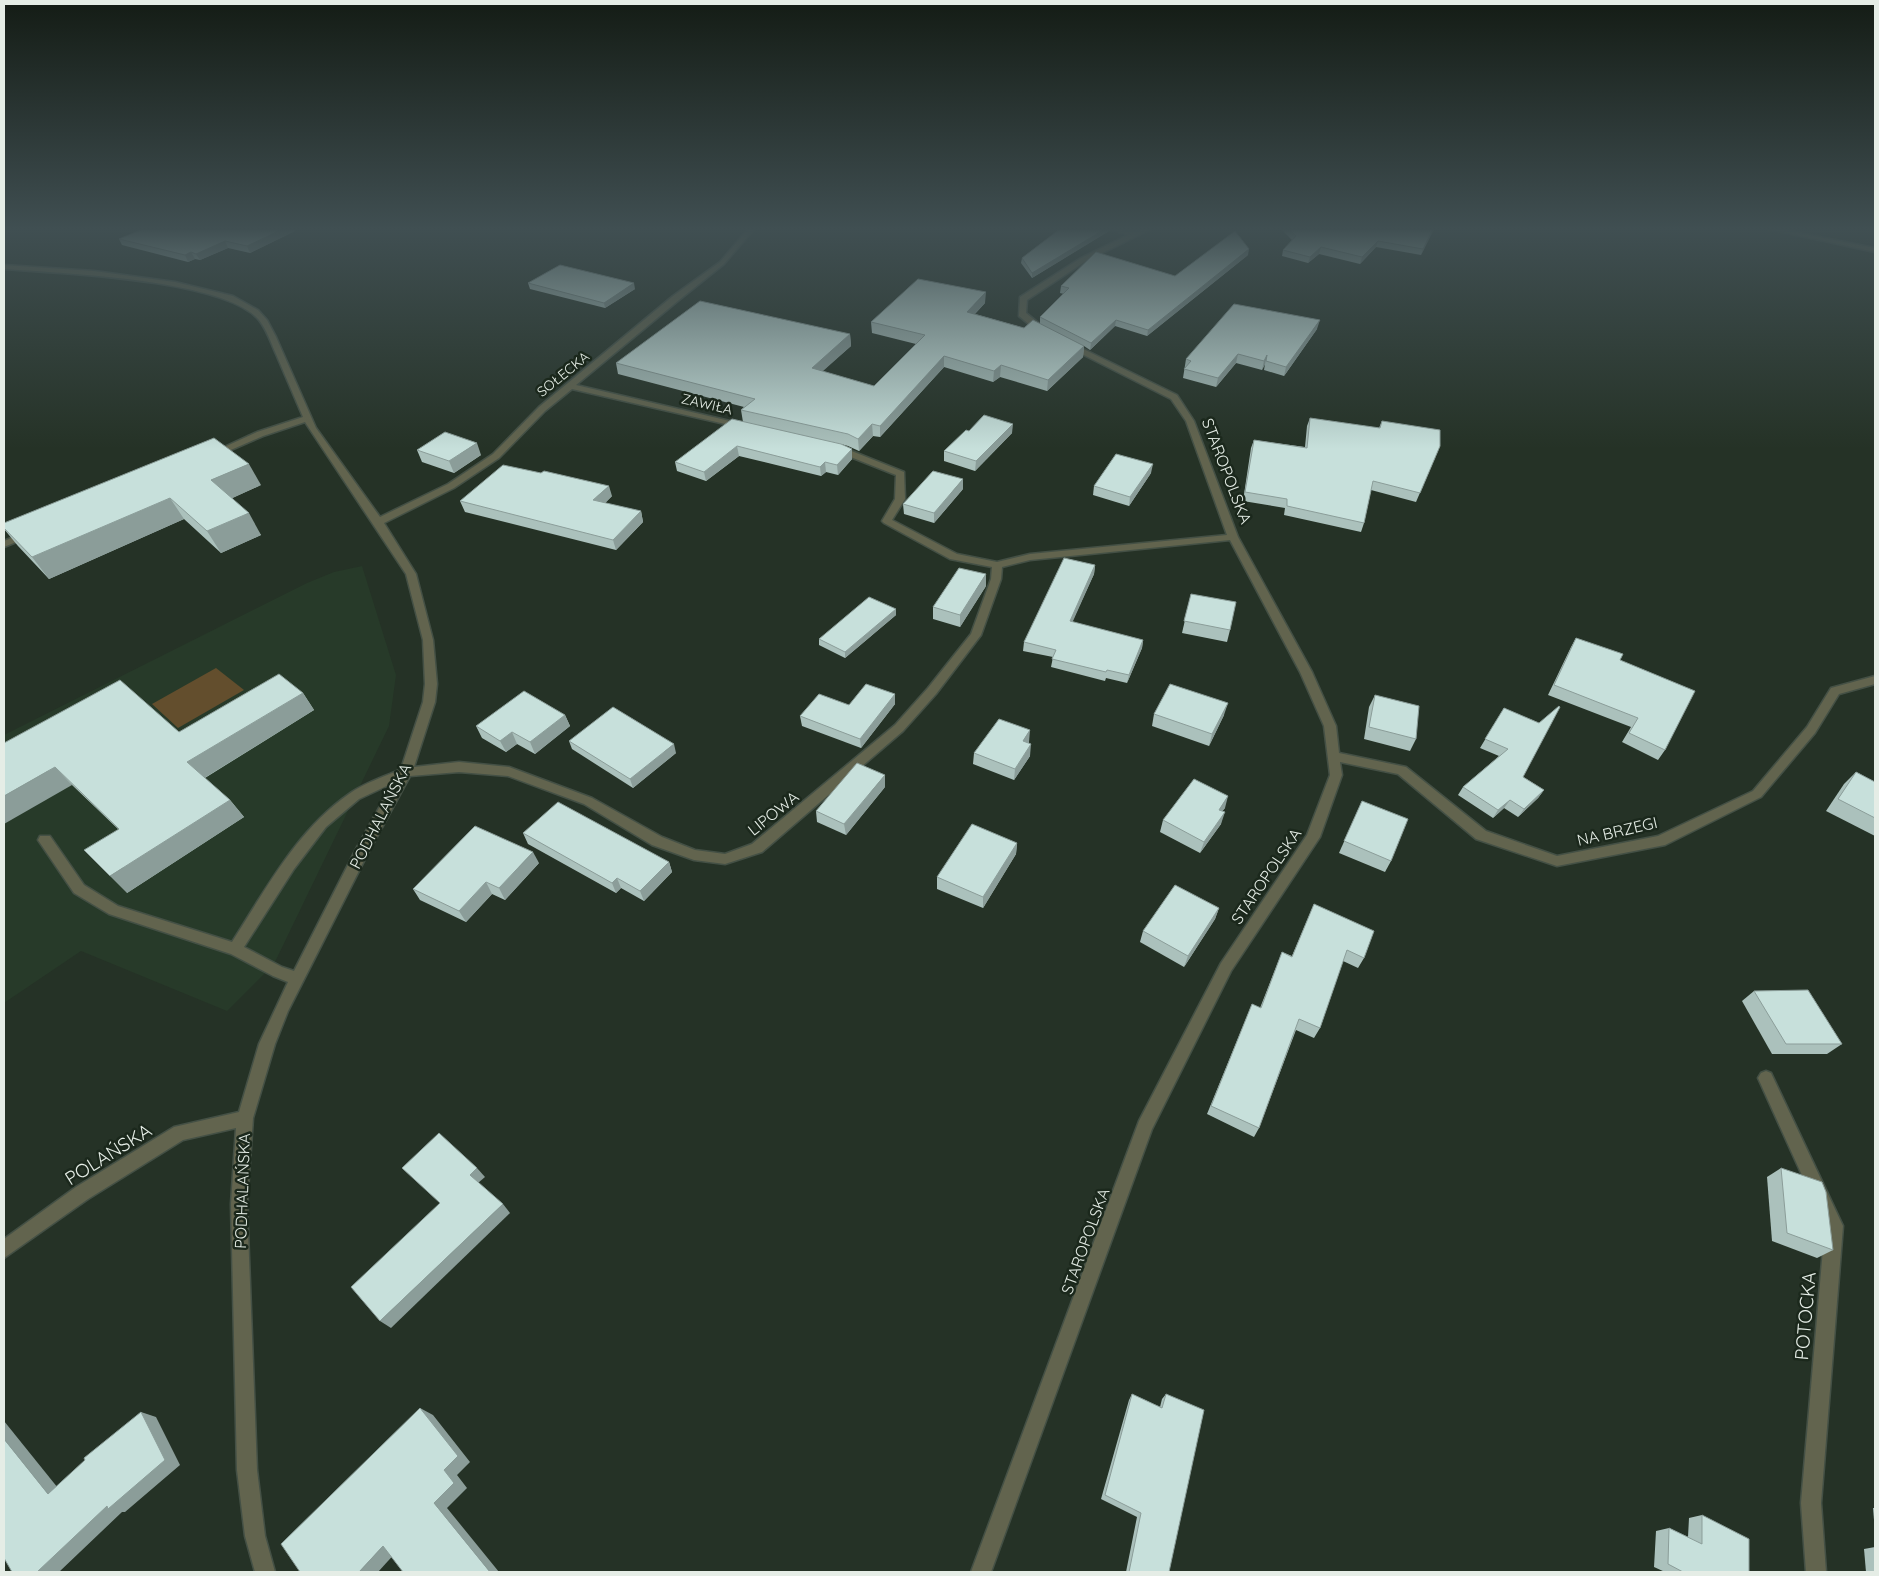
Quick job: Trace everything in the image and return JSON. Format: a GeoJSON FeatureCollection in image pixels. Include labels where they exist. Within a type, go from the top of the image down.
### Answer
{"type":"FeatureCollection","features":[{"type":"Feature","properties":{"kind":"street","name":"PODHALAŃSKA"},"geometry":{"type":"LineString","coordinates":[[238,303],[263,320],[307,419],[378,522],[411,574],[428,640],[431,684],[429,702],[406,772],[361,853],[297,978],[267,1044],[245,1118],[239,1204],[246,1450],[255,1536],[265,1572]]}},
{"type":"Feature","properties":{"kind":"street","name":"SOŁECKA"},"geometry":{"type":"LineString","coordinates":[[378,522],[451,486],[496,456],[542,409],[671,303]]}},
{"type":"Feature","properties":{"kind":"street","name":"STAROPOLSKA"},"geometry":{"type":"LineString","coordinates":[[982,1572],[1145,1126],[1226,966],[1313,838],[1336,775],[1330,726],[1306,672],[1234,538],[1190,421],[1174,397],[1038,329],[1022,314],[1023,303]]}},
{"type":"Feature","properties":{"kind":"street","name":"ZAWIŁA"},"geometry":{"type":"LineString","coordinates":[[571,386],[750,428]]}},
{"type":"Feature","properties":{"kind":"street"},"geometry":{"type":"LineString","coordinates":[[201,459],[260,434],[307,419]]}},
{"type":"Feature","properties":{"kind":"street"},"geometry":{"type":"LineString","coordinates":[[826,446],[845,450],[901,474],[900,499],[886,521],[954,557],[997,565],[1030,557],[1234,538]]}},
{"type":"Feature","properties":{"kind":"street"},"geometry":{"type":"LineString","coordinates":[[4,544],[38,530]]}},
{"type":"Feature","properties":{"kind":"street","name":"LIPOWA"},"geometry":{"type":"LineString","coordinates":[[234,949],[289,865],[321,824],[355,796],[406,772],[459,767],[509,772],[588,801],[657,841],[694,856],[725,859],[757,848],[899,728],[932,692],[976,636],[996,579],[997,565]]}},
{"type":"Feature","properties":{"kind":"street","name":"NA BRZEGI"},"geometry":{"type":"LineString","coordinates":[[1334,756],[1402,770],[1481,835],[1557,861],[1660,841],[1757,794],[1811,730],[1835,691],[1875,680]]}},
{"type":"Feature","properties":{"kind":"street"},"geometry":{"type":"LineString","coordinates":[[45,840],[79,889],[114,910],[234,949],[278,972],[297,978]]}},
{"type":"Feature","properties":{"kind":"street","name":"POTOCKA"},"geometry":{"type":"LineString","coordinates":[[1766,1078],[1834,1226],[1811,1503],[1816,1572]]}},
{"type":"Feature","properties":{"kind":"street","name":"POLAŃSKA"},"geometry":{"type":"LineString","coordinates":[[4,1249],[82,1193],[180,1133],[245,1118]]}},
{"type":"Feature","properties":{"kind":"shaded area"},"geometry":{"type":"Polygon","coordinates":[[[362,566],[396,675],[389,726],[274,964],[227,1011],[81,951],[4,1003],[4,735],[307,583],[334,572],[362,566]]]}},
{"type":"Feature","properties":{"kind":"shaded area"},"geometry":{"type":"Polygon","coordinates":[[[216,668],[244,690],[178,728],[152,704],[216,668]]]}},
{"type":"Feature","properties":{"kind":"building"},"geometry":{"type":"Polygon","coordinates":[[[698,303],[707,303],[850,334],[812,368],[874,386],[925,335],[871,322],[892,303],[976,303],[967,312],[1024,328],[1033,320],[1084,346],[1048,380],[1001,365],[994,371],[944,356],[880,426],[872,424],[858,439],[848,434],[741,410],[755,399],[616,363],[698,303]]]}},
{"type":"Feature","properties":{"kind":"building"},"geometry":{"type":"Polygon","coordinates":[[[1054,303],[1182,303],[1148,330],[1116,320],[1091,343],[1040,317],[1054,303]]]}},
{"type":"Feature","properties":{"kind":"building"},"geometry":{"type":"Polygon","coordinates":[[[1234,304],[1320,320],[1286,367],[1266,361],[1267,355],[1264,361],[1238,354],[1218,378],[1184,369],[1191,361],[1186,359],[1234,304]]]}},
{"type":"Feature","properties":{"kind":"building"},"geometry":{"type":"Polygon","coordinates":[[[984,415],[1013,424],[976,461],[944,451],[966,430],[969,431],[984,415]]]}},
{"type":"Feature","properties":{"kind":"building"},"geometry":{"type":"Polygon","coordinates":[[[1310,418],[1380,428],[1382,421],[1440,430],[1440,446],[1420,493],[1373,481],[1364,523],[1287,506],[1287,499],[1245,492],[1254,440],[1307,448],[1310,418]]]}},
{"type":"Feature","properties":{"kind":"building"},"geometry":{"type":"Polygon","coordinates":[[[732,419],[841,444],[852,449],[837,465],[825,462],[820,467],[737,446],[704,472],[675,462],[732,419]]]}},
{"type":"Feature","properties":{"kind":"building"},"geometry":{"type":"Polygon","coordinates":[[[445,432],[477,443],[449,461],[417,450],[445,432]]]}},
{"type":"Feature","properties":{"kind":"building"},"geometry":{"type":"Polygon","coordinates":[[[214,438],[249,464],[211,480],[249,513],[207,531],[170,498],[32,557],[4,528],[4,523],[214,438]]]}},
{"type":"Feature","properties":{"kind":"building"},"geometry":{"type":"Polygon","coordinates":[[[1116,454],[1153,464],[1130,497],[1094,486],[1116,454]]]}},
{"type":"Feature","properties":{"kind":"building"},"geometry":{"type":"Polygon","coordinates":[[[503,465],[541,473],[544,471],[609,486],[593,500],[641,511],[613,540],[460,501],[503,465]]]}},
{"type":"Feature","properties":{"kind":"building"},"geometry":{"type":"Polygon","coordinates":[[[933,471],[963,479],[934,513],[903,504],[933,471]]]}},
{"type":"Feature","properties":{"kind":"building"},"geometry":{"type":"Polygon","coordinates":[[[1064,558],[1095,565],[1070,621],[1143,640],[1129,675],[1107,670],[1106,672],[1052,659],[1056,650],[1024,642],[1064,558]]]}},
{"type":"Feature","properties":{"kind":"building"},"geometry":{"type":"Polygon","coordinates":[[[959,568],[986,574],[960,615],[933,607],[959,568]]]}},
{"type":"Feature","properties":{"kind":"building"},"geometry":{"type":"Polygon","coordinates":[[[1191,594],[1236,602],[1230,630],[1184,621],[1191,594]]]}},
{"type":"Feature","properties":{"kind":"building"},"geometry":{"type":"Polygon","coordinates":[[[869,597],[896,609],[845,652],[819,639],[869,597]]]}},
{"type":"Feature","properties":{"kind":"building"},"geometry":{"type":"Polygon","coordinates":[[[1576,638],[1623,654],[1620,660],[1695,691],[1665,750],[1629,733],[1638,718],[1554,685],[1576,638]]]}},
{"type":"Feature","properties":{"kind":"building"},"geometry":{"type":"Polygon","coordinates":[[[279,674],[303,693],[187,762],[230,800],[110,876],[84,850],[119,829],[55,767],[4,796],[4,743],[120,680],[179,732],[279,674]]]}},
{"type":"Feature","properties":{"kind":"building"},"geometry":{"type":"Polygon","coordinates":[[[866,684],[895,694],[860,739],[800,716],[819,694],[849,705],[866,684]]]}},
{"type":"Feature","properties":{"kind":"building"},"geometry":{"type":"Polygon","coordinates":[[[1170,684],[1228,703],[1212,734],[1154,714],[1170,684]]]}},
{"type":"Feature","properties":{"kind":"building"},"geometry":{"type":"Polygon","coordinates":[[[524,691],[565,715],[530,742],[512,732],[500,741],[476,726],[524,691]]]}},
{"type":"Feature","properties":{"kind":"building"},"geometry":{"type":"Polygon","coordinates":[[[1375,695],[1419,706],[1416,739],[1369,727],[1375,695]]]}},
{"type":"Feature","properties":{"kind":"building"},"geometry":{"type":"Polygon","coordinates":[[[1559,706],[1523,777],[1544,790],[1524,809],[1510,800],[1498,810],[1463,787],[1508,749],[1485,739],[1504,708],[1539,723],[1559,706]]]}},
{"type":"Feature","properties":{"kind":"building"},"geometry":{"type":"Polygon","coordinates":[[[613,707],[674,744],[630,779],[569,741],[613,707]]]}},
{"type":"Feature","properties":{"kind":"building"},"geometry":{"type":"Polygon","coordinates":[[[999,719],[1030,730],[1023,741],[1031,744],[1015,769],[974,753],[999,719]]]}},
{"type":"Feature","properties":{"kind":"building"},"geometry":{"type":"Polygon","coordinates":[[[857,763],[885,775],[844,824],[816,811],[857,763]]]}},
{"type":"Feature","properties":{"kind":"building"},"geometry":{"type":"Polygon","coordinates":[[[1856,772],[1875,782],[1875,818],[1838,799],[1856,772]]]}},
{"type":"Feature","properties":{"kind":"building"},"geometry":{"type":"Polygon","coordinates":[[[1194,779],[1228,796],[1219,810],[1225,812],[1204,842],[1163,820],[1194,779]]]}},
{"type":"Feature","properties":{"kind":"building"},"geometry":{"type":"Polygon","coordinates":[[[1362,801],[1408,819],[1391,861],[1344,841],[1362,801]]]}},
{"type":"Feature","properties":{"kind":"building"},"geometry":{"type":"Polygon","coordinates":[[[558,802],[669,862],[640,891],[617,878],[612,883],[523,833],[558,802]]]}},
{"type":"Feature","properties":{"kind":"building"},"geometry":{"type":"Polygon","coordinates":[[[972,824],[1017,843],[983,897],[937,877],[972,824]]]}},
{"type":"Feature","properties":{"kind":"building"},"geometry":{"type":"Polygon","coordinates":[[[475,826],[533,852],[499,888],[486,882],[459,911],[413,889],[475,826]]]}},
{"type":"Feature","properties":{"kind":"building"},"geometry":{"type":"Polygon","coordinates":[[[1175,885],[1219,908],[1188,956],[1143,931],[1175,885]]]}},
{"type":"Feature","properties":{"kind":"building"},"geometry":{"type":"Polygon","coordinates":[[[1314,904],[1374,931],[1364,958],[1347,950],[1320,1028],[1299,1019],[1259,1128],[1211,1106],[1252,1004],[1261,1008],[1282,952],[1292,957],[1314,904]]]}},
{"type":"Feature","properties":{"kind":"building"},"geometry":{"type":"Polygon","coordinates":[[[1808,990],[1842,1044],[1786,1044],[1754,991],[1808,990]]]}},
{"type":"Feature","properties":{"kind":"building"},"geometry":{"type":"Polygon","coordinates":[[[439,1133],[477,1168],[470,1175],[503,1204],[380,1321],[351,1287],[440,1203],[402,1168],[439,1133]]]}},
{"type":"Feature","properties":{"kind":"building"},"geometry":{"type":"Polygon","coordinates":[[[1781,1168],[1822,1182],[1826,1192],[1833,1250],[1787,1233],[1781,1168]]]}},
{"type":"Feature","properties":{"kind":"building"},"geometry":{"type":"Polygon","coordinates":[[[1132,1394],[1162,1408],[1166,1394],[1204,1410],[1169,1572],[1129,1572],[1141,1513],[1105,1495],[1132,1394]]]}},
{"type":"Feature","properties":{"kind":"building"},"geometry":{"type":"Polygon","coordinates":[[[420,1408],[458,1456],[444,1470],[454,1483],[434,1503],[490,1572],[403,1572],[383,1546],[359,1572],[300,1572],[281,1544],[420,1408]]]}},
{"type":"Feature","properties":{"kind":"building"},"geometry":{"type":"Polygon","coordinates":[[[141,1412],[165,1460],[108,1509],[107,1506],[37,1572],[12,1572],[4,1558],[4,1439],[48,1494],[85,1460],[84,1458],[141,1412]]]}},
{"type":"Feature","properties":{"kind":"building"},"geometry":{"type":"Polygon","coordinates":[[[1702,1515],[1749,1539],[1749,1572],[1683,1572],[1668,1564],[1669,1528],[1702,1544],[1702,1515]]]}}]}
